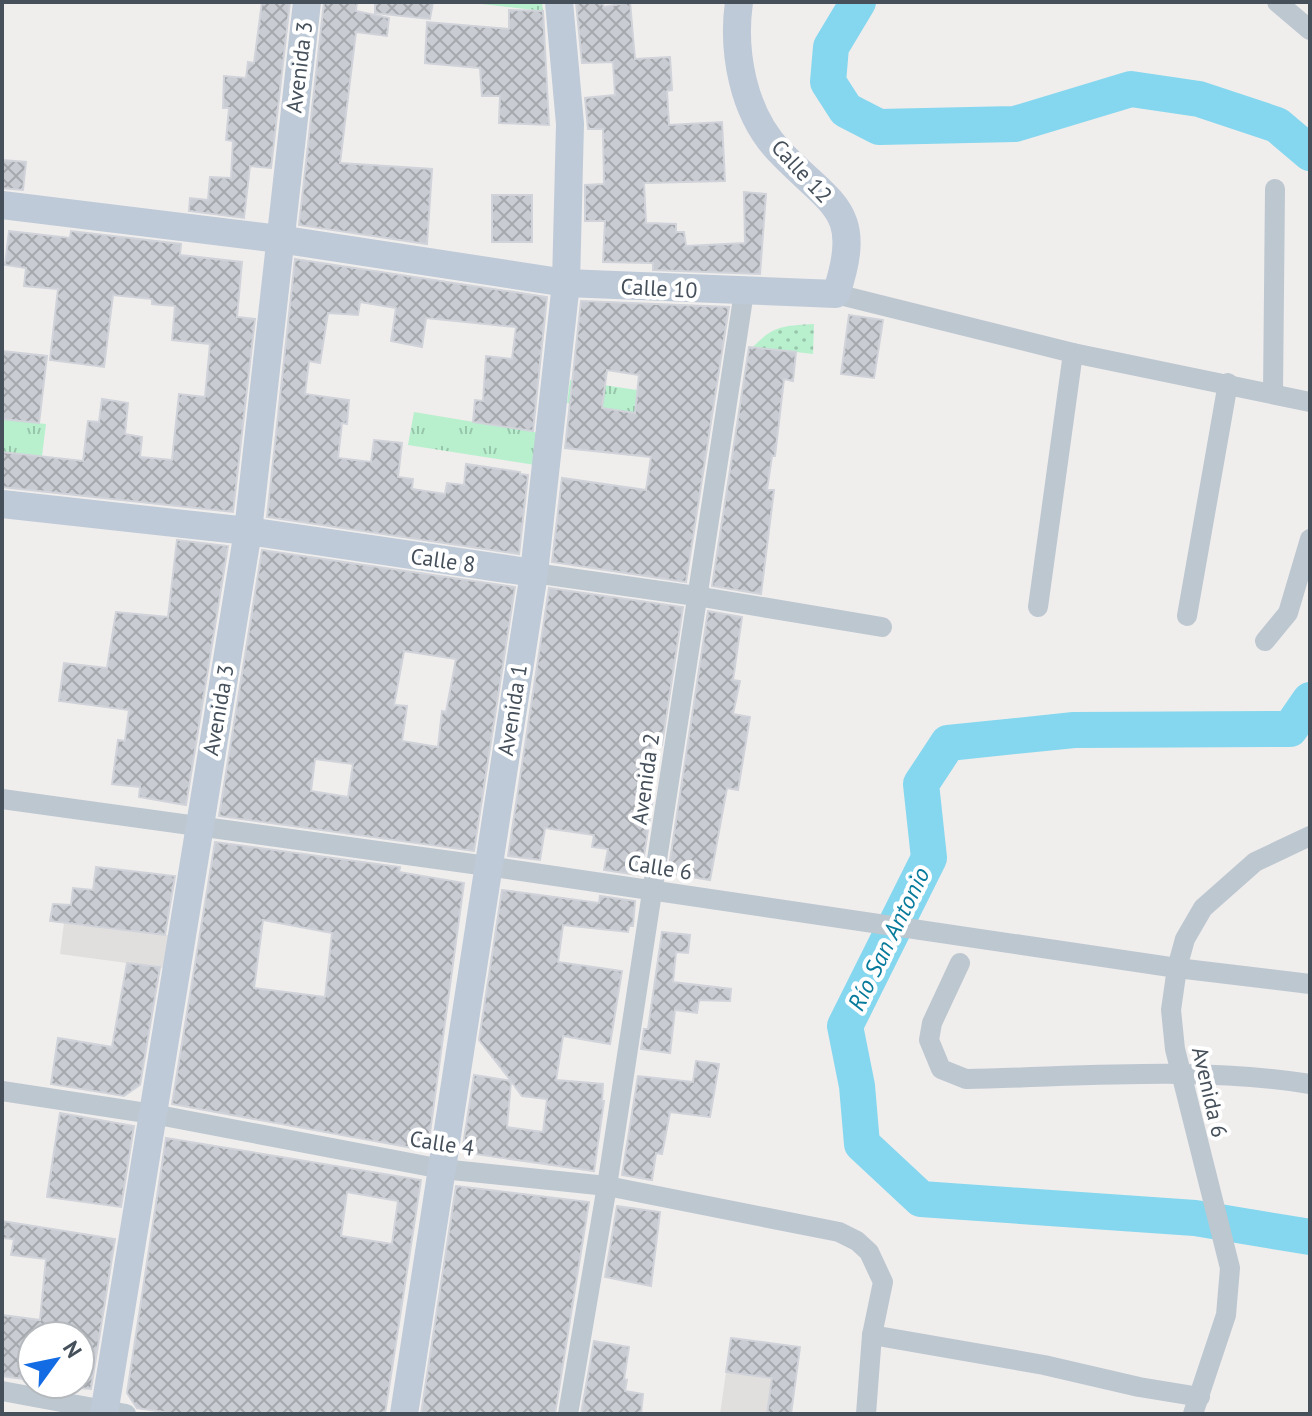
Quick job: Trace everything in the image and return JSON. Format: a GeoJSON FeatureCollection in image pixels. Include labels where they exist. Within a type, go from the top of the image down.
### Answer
{"type":"FeatureCollection","features":[{"type":"Feature","properties":{"kind":"main road","name":"Avenida 3"},"geometry":{"type":"LineString","coordinates":[[111,1413],[153,1114],[248,531],[307,2]]}},
{"type":"Feature","properties":{"kind":"main road","name":"Avenida 1"},"geometry":{"type":"LineString","coordinates":[[404,1414],[534,573],[566,283],[570,124],[559,2]]}},
{"type":"Feature","properties":{"kind":"main road","name":"Calle 12"},"geometry":{"type":"LineString","coordinates":[[739,2],[735,32],[739,62],[746,92],[759,120],[777,149],[823,190],[839,211],[846,232],[848,251],[836,294]]}},
{"type":"Feature","properties":{"kind":"main road","name":"Calle 10"},"geometry":{"type":"LineString","coordinates":[[2,205],[279,239],[566,283],[836,294]]}},
{"type":"Feature","properties":{"kind":"main road","name":"Calle 8"},"geometry":{"type":"LineString","coordinates":[[2,504],[248,531],[534,573]]}},
{"type":"Feature","properties":{"kind":"street"},"geometry":{"type":"LineString","coordinates":[[1277,2],[1310,30]]}},
{"type":"Feature","properties":{"kind":"street"},"geometry":{"type":"LineString","coordinates":[[1273,393],[1275,189]]}},
{"type":"Feature","properties":{"kind":"street","name":"Avenida 2"},"geometry":{"type":"LineString","coordinates":[[568,1414],[607,1186],[744,292]]}},
{"type":"Feature","properties":{"kind":"street","name":"Calle 10"},"geometry":{"type":"LineString","coordinates":[[836,294],[1073,353],[1310,402]]}},
{"type":"Feature","properties":{"kind":"street"},"geometry":{"type":"LineString","coordinates":[[1038,607],[1073,353]]}},
{"type":"Feature","properties":{"kind":"street"},"geometry":{"type":"LineString","coordinates":[[1187,616],[1228,383]]}},
{"type":"Feature","properties":{"kind":"street"},"geometry":{"type":"LineString","coordinates":[[1265,641],[1288,613],[1310,539]]}},
{"type":"Feature","properties":{"kind":"street","name":"Calle 8"},"geometry":{"type":"LineString","coordinates":[[534,573],[882,627]]}},
{"type":"Feature","properties":{"kind":"street","name":"Calle 6"},"geometry":{"type":"LineString","coordinates":[[2,799],[487,866],[1177,968],[1310,984]]}},
{"type":"Feature","properties":{"kind":"street","name":"Avenida 6"},"geometry":{"type":"LineString","coordinates":[[1197,1405],[1226,1315],[1230,1268],[1175,1049],[1171,1010],[1177,968],[1185,939],[1203,908],[1255,862],[1310,836]]}},
{"type":"Feature","properties":{"kind":"street"},"geometry":{"type":"LineString","coordinates":[[960,963],[932,1023],[929,1040],[941,1069],[966,1079],[1183,1075],[1271,1078],[1310,1084]]}},
{"type":"Feature","properties":{"kind":"street","name":"Calle 4"},"geometry":{"type":"LineString","coordinates":[[2,1091],[153,1114],[442,1169],[607,1186],[839,1232],[857,1241],[869,1252],[883,1282],[872,1335]]}},
{"type":"Feature","properties":{"kind":"street"},"geometry":{"type":"LineString","coordinates":[[866,1414],[872,1335],[1044,1365],[1139,1387],[1197,1405]]}},
{"type":"Feature","properties":{"kind":"street"},"geometry":{"type":"LineString","coordinates":[[2,1391],[111,1413]]}},
{"type":"Feature","properties":{"kind":"shaded area"},"geometry":{"type":"Polygon","coordinates":[[[64,923],[169,935],[164,968],[60,954],[64,923]]]}},
{"type":"Feature","properties":{"kind":"shaded area"},"geometry":{"type":"Polygon","coordinates":[[[731,1338],[800,1347],[791,1414],[720,1414],[731,1338]]]}},
{"type":"Feature","properties":{"kind":"green space"},"geometry":{"type":"Polygon","coordinates":[[[464,2],[542,2],[543,11],[464,2]]]}},
{"type":"Feature","properties":{"kind":"green space"},"geometry":{"type":"Polygon","coordinates":[[[814,324],[813,354],[753,347],[767,334],[780,328],[814,324]]]}},
{"type":"Feature","properties":{"kind":"green space"},"geometry":{"type":"Polygon","coordinates":[[[570,380],[637,390],[635,413],[567,403],[570,380]]]}},
{"type":"Feature","properties":{"kind":"green space"},"geometry":{"type":"Polygon","coordinates":[[[414,412],[540,433],[535,465],[408,445],[414,412]]]}},
{"type":"Feature","properties":{"kind":"green space"},"geometry":{"type":"Polygon","coordinates":[[[2,419],[46,424],[42,456],[2,452],[2,419]]]}},
{"type":"Feature","properties":{"kind":"building"},"geometry":{"type":"Polygon","coordinates":[[[262,2],[290,2],[271,168],[250,166],[244,218],[189,211],[190,198],[208,200],[210,177],[231,178],[233,141],[226,140],[229,108],[223,108],[224,76],[246,78],[248,62],[254,63],[262,2]]]}},
{"type":"Feature","properties":{"kind":"building"},"geometry":{"type":"Polygon","coordinates":[[[324,2],[357,2],[356,11],[389,18],[387,36],[356,32],[340,163],[432,169],[427,244],[299,225],[324,2]]]}},
{"type":"Feature","properties":{"kind":"building"},"geometry":{"type":"Polygon","coordinates":[[[375,2],[433,2],[430,19],[375,13],[375,2]]]}},
{"type":"Feature","properties":{"kind":"building"},"geometry":{"type":"Polygon","coordinates":[[[576,2],[602,2],[604,7],[630,2],[635,59],[670,57],[672,90],[667,91],[669,125],[722,122],[725,181],[644,183],[646,223],[676,224],[676,232],[684,232],[686,246],[745,243],[744,192],[766,194],[760,274],[653,270],[653,263],[603,262],[605,221],[585,221],[585,185],[604,184],[603,129],[588,129],[585,98],[615,95],[613,62],[582,63],[576,2]]]}},
{"type":"Feature","properties":{"kind":"building"},"geometry":{"type":"Polygon","coordinates":[[[509,10],[543,11],[549,125],[499,123],[500,96],[482,96],[480,68],[425,63],[427,22],[509,29],[509,10]]]}},
{"type":"Feature","properties":{"kind":"building"},"geometry":{"type":"Polygon","coordinates":[[[2,160],[26,162],[23,190],[2,188],[2,160]]]}},
{"type":"Feature","properties":{"kind":"building"},"geometry":{"type":"Polygon","coordinates":[[[492,195],[532,195],[532,242],[492,242],[492,195]]]}},
{"type":"Feature","properties":{"kind":"building"},"geometry":{"type":"Polygon","coordinates":[[[9,231],[70,238],[71,231],[181,244],[180,255],[242,262],[237,317],[255,319],[233,512],[2,487],[2,452],[83,461],[88,421],[99,422],[102,399],[128,403],[125,434],[142,437],[140,457],[172,460],[179,394],[205,397],[210,344],[172,340],[175,306],[152,304],[152,299],[113,295],[104,367],[50,360],[58,289],[24,286],[26,268],[5,265],[9,231]]]}},
{"type":"Feature","properties":{"kind":"building"},"geometry":{"type":"Polygon","coordinates":[[[295,259],[547,297],[533,431],[473,422],[475,400],[483,401],[486,356],[512,359],[516,327],[426,318],[422,347],[391,341],[396,308],[360,302],[358,315],[328,313],[320,363],[309,361],[305,394],[349,400],[347,424],[342,423],[338,458],[371,462],[374,440],[402,443],[398,477],[413,479],[412,489],[445,494],[447,483],[464,485],[466,464],[528,475],[519,554],[267,517],[295,259]]]}},
{"type":"Feature","properties":{"kind":"building"},"geometry":{"type":"Polygon","coordinates":[[[581,301],[729,307],[686,582],[552,562],[562,478],[646,490],[651,457],[565,448],[581,301]],[[607,370],[602,408],[635,413],[639,375],[607,370]]]}},
{"type":"Feature","properties":{"kind":"building"},"geometry":{"type":"Polygon","coordinates":[[[849,315],[883,320],[874,378],[841,374],[849,315]]]}},
{"type":"Feature","properties":{"kind":"building"},"geometry":{"type":"Polygon","coordinates":[[[749,347],[796,352],[793,381],[784,379],[775,456],[772,456],[767,490],[774,490],[761,594],[712,586],[749,347]]]}},
{"type":"Feature","properties":{"kind":"building"},"geometry":{"type":"Polygon","coordinates":[[[2,351],[47,356],[39,423],[2,419],[2,351]]]}},
{"type":"Feature","properties":{"kind":"building"},"geometry":{"type":"Polygon","coordinates":[[[177,540],[228,546],[186,805],[139,797],[140,787],[112,784],[118,740],[125,741],[129,710],[59,701],[64,663],[107,668],[116,612],[168,617],[177,540]]]}},
{"type":"Feature","properties":{"kind":"building"},"geometry":{"type":"Polygon","coordinates":[[[262,550],[515,587],[474,851],[219,816],[262,550]],[[404,651],[394,705],[407,706],[402,741],[438,747],[442,711],[446,712],[456,659],[404,651]],[[315,759],[311,791],[348,797],[353,764],[315,759]]]}},
{"type":"Feature","properties":{"kind":"building"},"geometry":{"type":"Polygon","coordinates":[[[549,588],[683,607],[662,745],[652,743],[647,777],[656,778],[642,869],[639,868],[638,875],[604,870],[608,849],[592,847],[594,835],[545,828],[540,860],[508,856],[549,588]]]}},
{"type":"Feature","properties":{"kind":"building"},"geometry":{"type":"Polygon","coordinates":[[[708,611],[742,617],[733,680],[740,681],[733,714],[750,717],[738,790],[727,788],[710,880],[668,873],[708,611]]]}},
{"type":"Feature","properties":{"kind":"building"},"geometry":{"type":"Polygon","coordinates":[[[215,842],[400,867],[399,872],[464,883],[429,1140],[418,1149],[172,1104],[215,842]],[[263,920],[254,988],[325,997],[332,933],[263,920]]]}},
{"type":"Feature","properties":{"kind":"building"},"geometry":{"type":"Polygon","coordinates":[[[96,867],[175,876],[165,935],[50,921],[53,904],[71,905],[73,888],[93,890],[96,867]]]}},
{"type":"Feature","properties":{"kind":"building"},"geometry":{"type":"Polygon","coordinates":[[[502,890],[599,903],[600,896],[635,901],[633,926],[629,926],[628,932],[563,925],[558,962],[622,971],[610,1044],[563,1036],[556,1080],[603,1084],[604,1101],[594,1171],[462,1152],[474,1075],[511,1081],[479,1040],[502,890]],[[511,1081],[507,1127],[543,1132],[547,1099],[522,1096],[511,1081]]]}},
{"type":"Feature","properties":{"kind":"building"},"geometry":{"type":"Polygon","coordinates":[[[662,932],[690,935],[688,953],[676,952],[673,982],[731,989],[730,1001],[699,1000],[697,1013],[675,1010],[670,1053],[641,1049],[644,1029],[648,1029],[662,932]]]}},
{"type":"Feature","properties":{"kind":"building"},"geometry":{"type":"Polygon","coordinates":[[[127,963],[160,967],[140,1085],[124,1096],[51,1084],[58,1038],[112,1047],[127,963]]]}},
{"type":"Feature","properties":{"kind":"building"},"geometry":{"type":"Polygon","coordinates":[[[696,1061],[719,1064],[710,1117],[670,1112],[662,1154],[656,1153],[652,1180],[622,1175],[638,1076],[693,1082],[696,1061]]]}},
{"type":"Feature","properties":{"kind":"building"},"geometry":{"type":"Polygon","coordinates":[[[60,1113],[134,1126],[121,1207],[47,1197],[60,1113]]]}},
{"type":"Feature","properties":{"kind":"building"},"geometry":{"type":"Polygon","coordinates":[[[166,1138],[421,1180],[385,1414],[177,1414],[137,1408],[127,1393],[166,1138]],[[347,1192],[341,1236],[392,1244],[398,1201],[347,1192]]]}},
{"type":"Feature","properties":{"kind":"building"},"geometry":{"type":"Polygon","coordinates":[[[456,1186],[589,1202],[555,1414],[421,1414],[456,1186]]]}},
{"type":"Feature","properties":{"kind":"building"},"geometry":{"type":"Polygon","coordinates":[[[617,1206],[660,1212],[651,1286],[605,1277],[617,1206]]]}},
{"type":"Feature","properties":{"kind":"building"},"geometry":{"type":"Polygon","coordinates":[[[2,1221],[115,1239],[96,1358],[96,1320],[40,1320],[46,1259],[11,1255],[14,1239],[2,1238],[2,1221]]]}},
{"type":"Feature","properties":{"kind":"building"},"geometry":{"type":"Polygon","coordinates":[[[2,1315],[40,1320],[16,1320],[16,1378],[2,1376],[2,1315]]]}},
{"type":"Feature","properties":{"kind":"building"},"geometry":{"type":"Polygon","coordinates":[[[731,1338],[800,1347],[791,1414],[767,1414],[772,1378],[726,1372],[731,1338]]]}},
{"type":"Feature","properties":{"kind":"building"},"geometry":{"type":"Polygon","coordinates":[[[594,1341],[629,1347],[625,1391],[643,1394],[641,1414],[581,1414],[594,1341]]]}},
{"type":"Feature","properties":{"kind":"waterway","name":"Río San Antonio"},"geometry":{"type":"LineString","coordinates":[[858,2],[831,47],[828,82],[846,110],[879,127],[1015,124],[1131,89],[1199,99],[1277,125],[1310,153]]}},
{"type":"Feature","properties":{"kind":"waterway","name":"Río San Antonio"},"geometry":{"type":"LineString","coordinates":[[1310,700],[1290,729],[1074,730],[948,743],[921,784],[929,858],[845,1026],[857,1086],[862,1144],[921,1199],[1195,1218],[1310,1237]]}}]}
